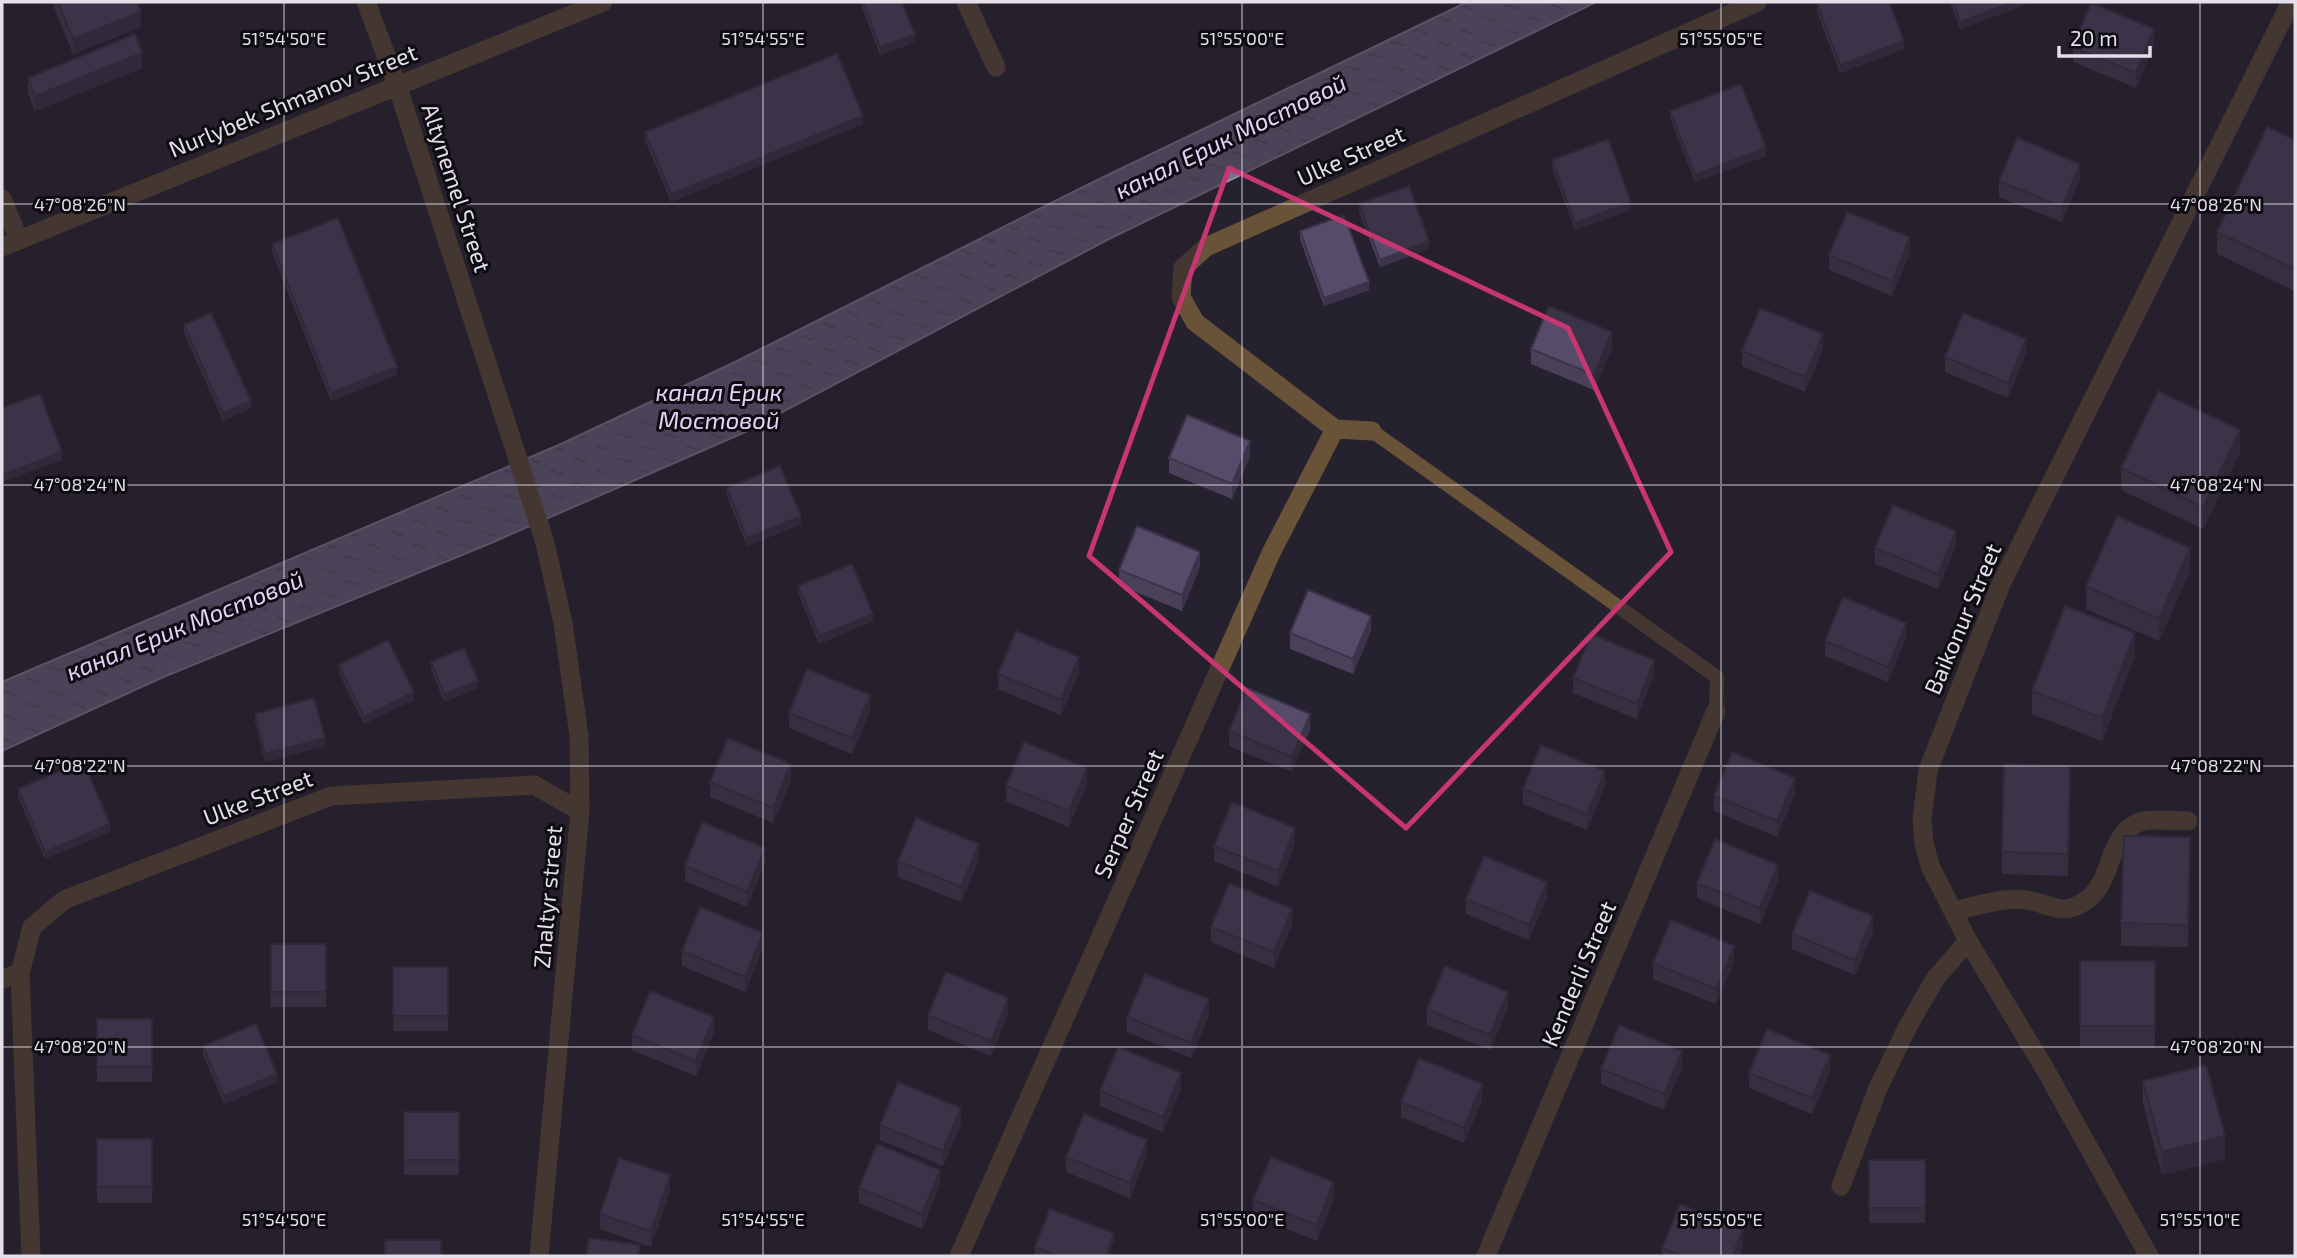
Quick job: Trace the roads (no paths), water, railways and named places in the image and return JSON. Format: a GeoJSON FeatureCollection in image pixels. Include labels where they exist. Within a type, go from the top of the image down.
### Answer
{"type":"FeatureCollection","features":[{"type":"Feature","properties":{"kind":"street","name":"Altynemel Street"},"geometry":{"type":"LineString","coordinates":[[366,2],[397,85],[545,543]]}},
{"type":"Feature","properties":{"kind":"street","name":"Nurlybek Shmanov Street"},"geometry":{"type":"LineString","coordinates":[[10,243],[603,2]]}},
{"type":"Feature","properties":{"kind":"street"},"geometry":{"type":"LineString","coordinates":[[966,2],[996,67]]}},
{"type":"Feature","properties":{"kind":"street","name":"Ulke Street"},"geometry":{"type":"LineString","coordinates":[[1335,429],[1195,323],[1181,297],[1183,268],[1206,247],[1757,2]]}},
{"type":"Feature","properties":{"kind":"street","name":"Baikonur Street"},"geometry":{"type":"LineString","coordinates":[[2149,1256],[2045,1069],[1968,941],[1930,866],[1922,820],[1928,770],[2001,584],[2291,2]]}},
{"type":"Feature","properties":{"kind":"street"},"geometry":{"type":"LineString","coordinates":[[2,200],[10,243]]}},
{"type":"Feature","properties":{"kind":"street"},"geometry":{"type":"LineString","coordinates":[[1335,429],[1372,431]]}},
{"type":"Feature","properties":{"kind":"street","name":"Serper Street"},"geometry":{"type":"LineString","coordinates":[[960,1256],[1271,553],[1335,429]]}},
{"type":"Feature","properties":{"kind":"street","name":"Zhaltyr street"},"geometry":{"type":"LineString","coordinates":[[539,1256],[580,811],[579,736],[563,623],[545,543]]}},
{"type":"Feature","properties":{"kind":"street","name":"Kenderli Street"},"geometry":{"type":"LineString","coordinates":[[1486,1256],[1716,711]]}},
{"type":"Feature","properties":{"kind":"street","name":"Ulke Street"},"geometry":{"type":"LineString","coordinates":[[31,1256],[11,976],[32,927],[64,900],[331,796],[534,785],[580,811]]}},
{"type":"Feature","properties":{"kind":"street"},"geometry":{"type":"LineString","coordinates":[[1953,911],[2013,899],[2033,901],[2055,909],[2071,909],[2085,902],[2103,883],[2122,834],[2141,821],[2188,821]]}},
{"type":"Feature","properties":{"kind":"street"},"geometry":{"type":"LineString","coordinates":[[1841,1186],[1878,1088],[1908,1026],[1935,979],[1968,941]]}},
{"type":"Feature","properties":{"kind":"lane"},"geometry":{"type":"LineString","coordinates":[[1372,431],[1717,677],[1716,711]]}},
{"type":"Feature","properties":{"kind":"water","name":"канал Ерик Мостовой"},"geometry":{"type":"Polygon","coordinates":[[[1467,2],[1596,2],[1109,239],[743,433],[484,546],[161,678],[2,751],[2,682],[561,444],[733,363],[1087,185],[1467,2]]]}}]}
